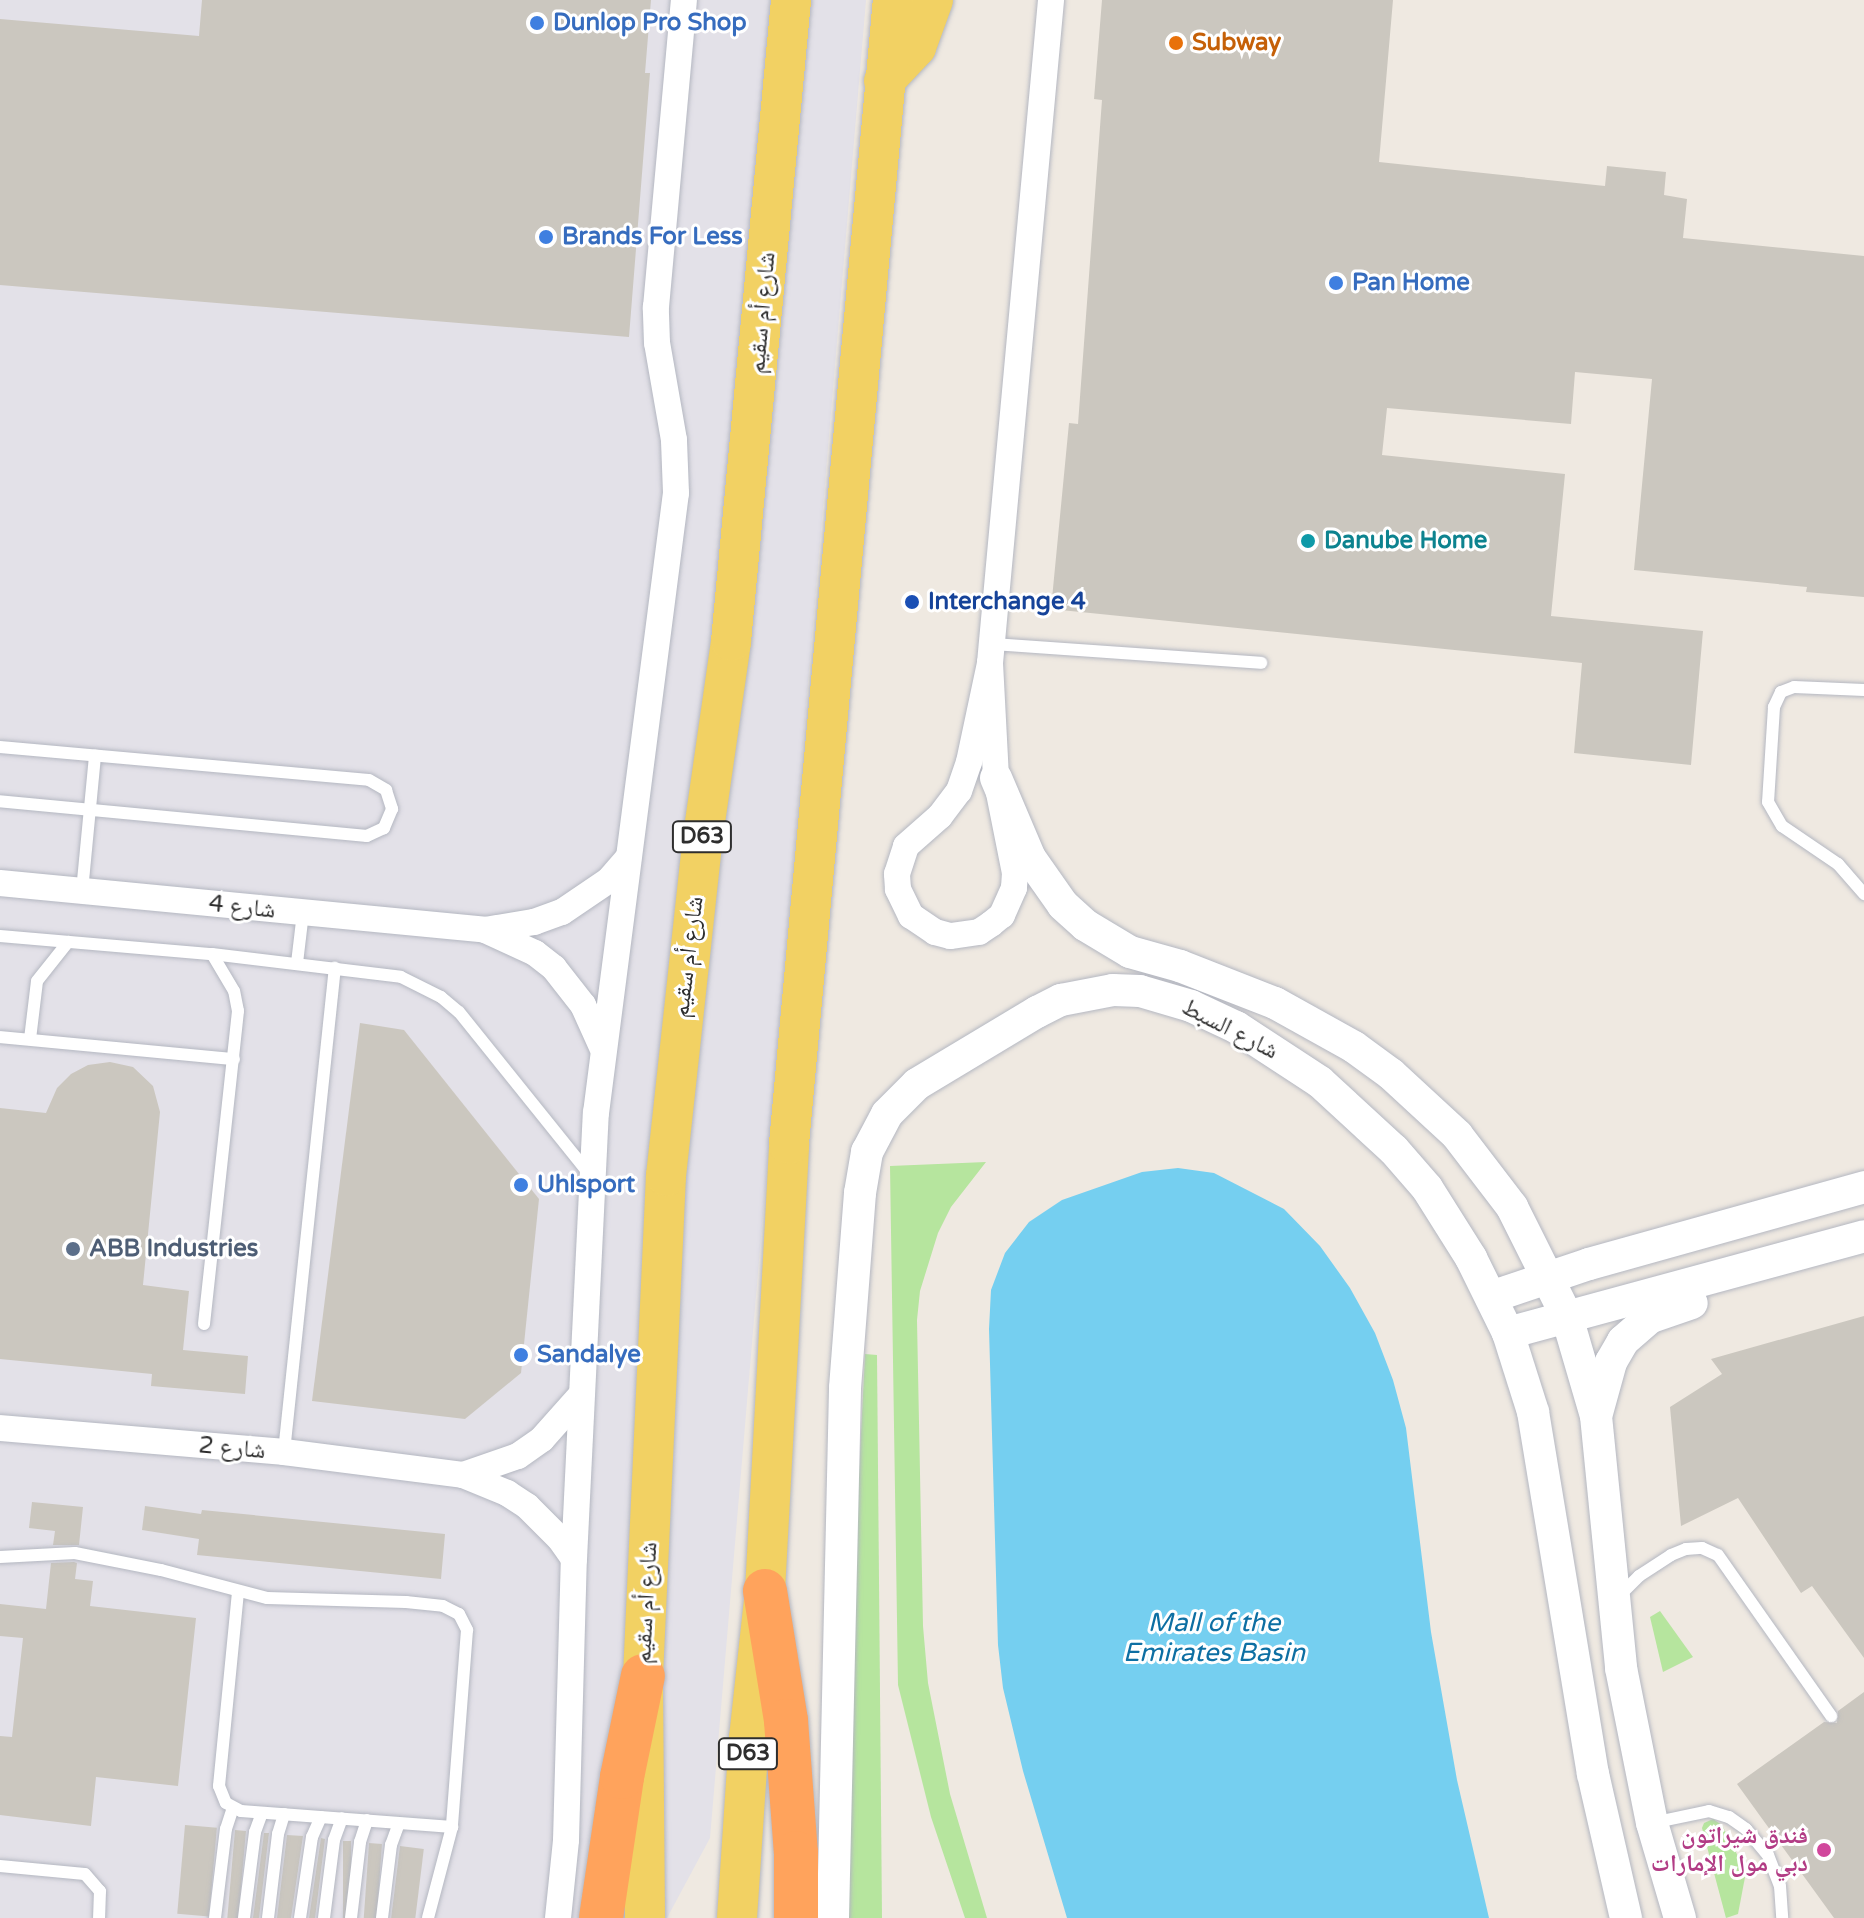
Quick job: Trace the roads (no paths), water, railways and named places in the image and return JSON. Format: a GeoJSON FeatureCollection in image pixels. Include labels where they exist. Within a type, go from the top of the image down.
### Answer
{"type":"FeatureCollection","features":[{"type":"Feature","properties":{"kind":"highway"},"geometry":{"type":"LineString","coordinates":[[765,1591],[786,1721],[795,1840],[796,1918]]}},
{"type":"Feature","properties":{"kind":"highway"},"geometry":{"type":"LineString","coordinates":[[601,1918],[622,1777],[643,1676]]}},
{"type":"Feature","properties":{"kind":"main road","name":"شارع أم سقيم"},"geometry":{"type":"LineString","coordinates":[[645,1918],[643,1676],[654,1400],[676,1060],[731,641],[791,0]]}},
{"type":"Feature","properties":{"kind":"main road","name":"D63"},"geometry":{"type":"LineString","coordinates":[[737,1918],[749,1738],[765,1591],[789,1144],[893,0]]}},
{"type":"Feature","properties":{"kind":"main road"},"geometry":{"type":"LineString","coordinates":[[884,81],[916,47],[933,0]]}},
{"type":"Feature","properties":{"kind":"street"},"geometry":{"type":"LineString","coordinates":[[558,1918],[566,1840],[574,1559],[591,1176],[603,1049],[656,668],[676,493],[674,440],[657,343],[656,307],[684,0]]}},
{"type":"Feature","properties":{"kind":"street"},"geometry":{"type":"LineString","coordinates":[[991,654],[996,778],[1015,873],[1010,902],[1002,915],[979,932],[950,936],[935,932],[911,916],[898,889],[900,860],[916,835],[940,816],[959,791],[969,762],[991,654],[1051,0]]}},
{"type":"Feature","properties":{"kind":"street"},"geometry":{"type":"LineString","coordinates":[[996,778],[1030,858],[1063,905],[1085,925],[1130,952],[1180,966],[1275,1003],[1315,1024],[1391,1074],[1457,1135],[1512,1207],[1550,1276],[1567,1317],[1596,1416],[1613,1604],[1628,1708],[1652,1823],[1680,1918]]}},
{"type":"Feature","properties":{"kind":"street","name":"شارع 4"},"geometry":{"type":"LineString","coordinates":[[0,883],[485,930],[534,922],[562,912],[598,889],[628,858]]}},
{"type":"Feature","properties":{"kind":"street","name":"شارع 4"},"geometry":{"type":"LineString","coordinates":[[485,930],[535,953],[554,968],[583,1005],[603,1049]]}},
{"type":"Feature","properties":{"kind":"street","name":"شارع السبط"},"geometry":{"type":"LineString","coordinates":[[833,1918],[845,1388],[860,1193],[867,1152],[887,1114],[917,1084],[1037,1012],[1086,993],[1140,991],[1166,997],[1236,1027],[1279,1053],[1358,1114],[1427,1188],[1454,1228],[1491,1297],[1508,1333],[1544,1459],[1576,1680],[1626,1918]]}},
{"type":"Feature","properties":{"kind":"street"},"geometry":{"type":"LineString","coordinates":[[1491,1297],[1550,1276],[1864,1187]]}},
{"type":"Feature","properties":{"kind":"street"},"geometry":{"type":"LineString","coordinates":[[1508,1333],[1864,1236]]}},
{"type":"Feature","properties":{"kind":"street"},"geometry":{"type":"LineString","coordinates":[[1596,1416],[1611,1362],[1636,1327],[1668,1310],[1726,1293],[1753,1276],[1764,1263]]}},
{"type":"Feature","properties":{"kind":"street","name":"شارع 2"},"geometry":{"type":"LineString","coordinates":[[463,1475],[518,1456],[563,1418],[581,1395]]}},
{"type":"Feature","properties":{"kind":"street","name":"شارع 2"},"geometry":{"type":"LineString","coordinates":[[0,1428],[284,1452],[463,1475],[507,1493],[527,1506],[560,1539],[574,1559]]}},
{"type":"Feature","properties":{"kind":"lane"},"geometry":{"type":"LineString","coordinates":[[991,654],[1261,663]]}},
{"type":"Feature","properties":{"kind":"lane"},"geometry":{"type":"LineString","coordinates":[[1864,690],[1794,687],[1781,692],[1774,707],[1768,802],[1782,826],[1838,864],[1864,894]]}},
{"type":"Feature","properties":{"kind":"lane"},"geometry":{"type":"LineString","coordinates":[[0,747],[369,780],[386,790],[392,809],[384,828],[367,836],[0,801]]}},
{"type":"Feature","properties":{"kind":"lane"},"geometry":{"type":"LineString","coordinates":[[82,891],[95,756]]}},
{"type":"Feature","properties":{"kind":"lane"},"geometry":{"type":"LineString","coordinates":[[297,963],[303,913]]}},
{"type":"Feature","properties":{"kind":"lane"},"geometry":{"type":"LineString","coordinates":[[0,936],[212,954],[401,977],[441,997],[474,1029],[591,1176]]}},
{"type":"Feature","properties":{"kind":"lane"},"geometry":{"type":"LineString","coordinates":[[30,1039],[37,981],[68,942]]}},
{"type":"Feature","properties":{"kind":"lane"},"geometry":{"type":"LineString","coordinates":[[204,1324],[234,1059],[237,1003],[212,954]]}},
{"type":"Feature","properties":{"kind":"lane"},"geometry":{"type":"LineString","coordinates":[[284,1452],[335,968]]}},
{"type":"Feature","properties":{"kind":"lane"},"geometry":{"type":"LineString","coordinates":[[0,1037],[234,1059]]}},
{"type":"Feature","properties":{"kind":"lane"},"geometry":{"type":"LineString","coordinates":[[1613,1604],[1639,1576],[1671,1555],[1686,1549],[1702,1548],[1718,1555],[1831,1716]]}},
{"type":"Feature","properties":{"kind":"lane"},"geometry":{"type":"LineString","coordinates":[[0,1557],[75,1553],[161,1570],[238,1592],[296,1600],[406,1602],[452,1608],[467,1630],[452,1827],[428,1918]]}},
{"type":"Feature","properties":{"kind":"lane"},"geometry":{"type":"LineString","coordinates":[[238,1592],[220,1795],[233,1808],[262,1813],[452,1827]]}},
{"type":"Feature","properties":{"kind":"lane"},"geometry":{"type":"LineString","coordinates":[[215,1918],[226,1829],[233,1808]]}},
{"type":"Feature","properties":{"kind":"lane"},"geometry":{"type":"LineString","coordinates":[[1652,1823],[1709,1811],[1729,1817],[1746,1829],[1768,1855],[1780,1886],[1782,1918]]}},
{"type":"Feature","properties":{"kind":"lane"},"geometry":{"type":"LineString","coordinates":[[244,1918],[255,1832],[262,1813]]}},
{"type":"Feature","properties":{"kind":"lane"},"geometry":{"type":"LineString","coordinates":[[268,1918],[278,1834],[284,1814]]}},
{"type":"Feature","properties":{"kind":"lane"},"geometry":{"type":"LineString","coordinates":[[300,1918],[312,1837],[321,1817]]}},
{"type":"Feature","properties":{"kind":"lane"},"geometry":{"type":"LineString","coordinates":[[324,1918],[334,1840],[342,1818]]}},
{"type":"Feature","properties":{"kind":"lane"},"geometry":{"type":"LineString","coordinates":[[351,1918],[360,1842],[367,1820]]}},
{"type":"Feature","properties":{"kind":"lane"},"geometry":{"type":"LineString","coordinates":[[382,1918],[391,1845],[399,1823]]}},
{"type":"Feature","properties":{"kind":"lane"},"geometry":{"type":"LineString","coordinates":[[0,1866],[85,1874],[100,1891],[99,1918]]}},
{"type":"Feature","properties":{"kind":"water","name":"Mall of the Emirates Basin"},"geometry":{"type":"Polygon","coordinates":[[[1178,1168],[1214,1173],[1284,1209],[1320,1246],[1350,1288],[1375,1333],[1393,1380],[1406,1428],[1431,1632],[1457,1780],[1489,1918],[1067,1918],[1023,1771],[1003,1688],[998,1645],[989,1329],[991,1290],[1005,1253],[1029,1222],[1062,1200],[1142,1172],[1178,1168]]]}},
{"type":"Feature","properties":{"kind":"place","name":"Dunlop Pro Shop"},"geometry":{"type":"Point","coordinates":[537,23]}},
{"type":"Feature","properties":{"kind":"place","name":"Subway"},"geometry":{"type":"Point","coordinates":[1176,43]}},
{"type":"Feature","properties":{"kind":"place","name":"Brands For Less"},"geometry":{"type":"Point","coordinates":[546,237]}},
{"type":"Feature","properties":{"kind":"place","name":"Pan Home"},"geometry":{"type":"Point","coordinates":[1336,283]}},
{"type":"Feature","properties":{"kind":"place","name":"Danube Home"},"geometry":{"type":"Point","coordinates":[1308,541]}},
{"type":"Feature","properties":{"kind":"place","name":"Interchange 4"},"geometry":{"type":"Point","coordinates":[912,602]}},
{"type":"Feature","properties":{"kind":"place","name":"Uhlsport"},"geometry":{"type":"Point","coordinates":[521,1185]}},
{"type":"Feature","properties":{"kind":"place","name":"ABB Industries"},"geometry":{"type":"Point","coordinates":[73,1249]}},
{"type":"Feature","properties":{"kind":"place","name":"Sandalye"},"geometry":{"type":"Point","coordinates":[521,1355]}},
{"type":"Feature","properties":{"kind":"place","name":"فندق شيراتون دبي مول الإمارات"},"geometry":{"type":"Point","coordinates":[1824,1850]}}]}
